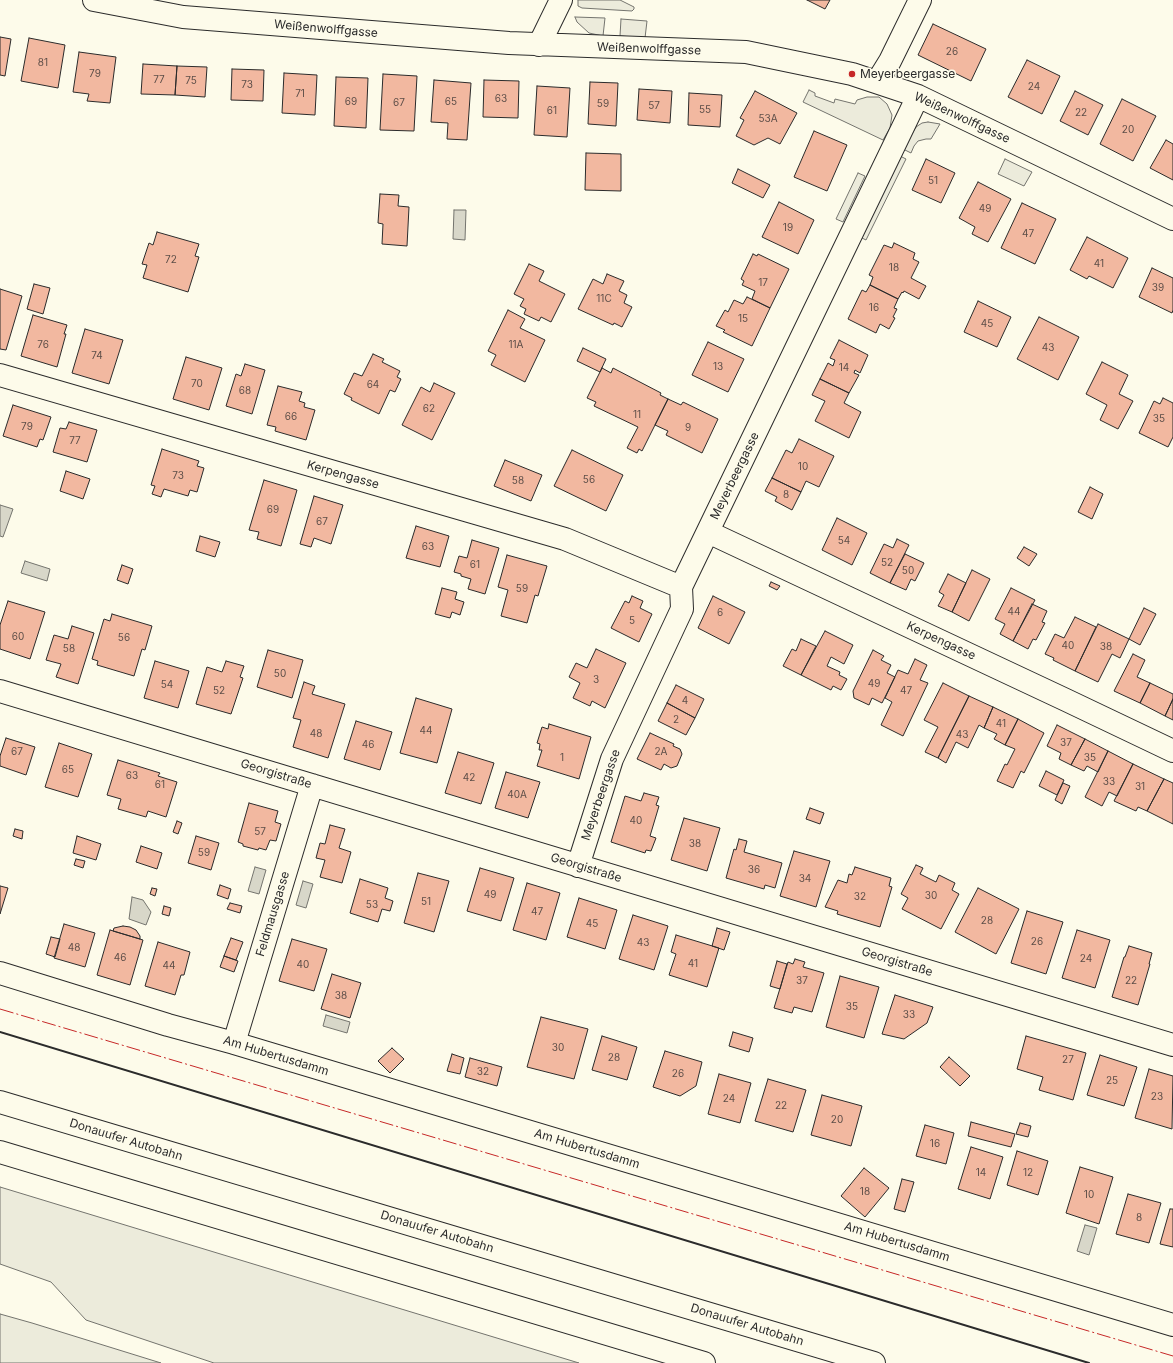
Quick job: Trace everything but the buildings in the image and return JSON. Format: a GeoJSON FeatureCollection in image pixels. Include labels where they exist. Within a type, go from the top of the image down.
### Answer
{"type":"FeatureCollection","features":[{"type":"Feature","properties":{"kind":"main road","name":"Weißenwolffgasse"},"geometry":{"type":"LineString","coordinates":[[94,0],[183,17],[539,45],[746,52],[852,74],[918,96],[1173,219]]}},
{"type":"Feature","properties":{"kind":"main road"},"geometry":{"type":"LineString","coordinates":[[539,45],[561,0]]}},
{"type":"Feature","properties":{"kind":"main road"},"geometry":{"type":"LineString","coordinates":[[877,82],[890,62],[920,0]]}},
{"type":"Feature","properties":{"kind":"main road","name":"Meyerbeergasse"},"geometry":{"type":"LineString","coordinates":[[578,866],[612,759],[682,609],[681,587],[918,96]]}},
{"type":"Feature","properties":{"kind":"main road","name":"Kerpengasse"},"geometry":{"type":"LineString","coordinates":[[0,375],[565,539],[681,587]]}},
{"type":"Feature","properties":{"kind":"main road","name":"Kerpengasse"},"geometry":{"type":"LineString","coordinates":[[708,532],[1002,669],[1173,751]]}},
{"type":"Feature","properties":{"kind":"main road","name":"Georgistraße"},"geometry":{"type":"LineString","coordinates":[[0,691],[1173,1045]]}},
{"type":"Feature","properties":{"kind":"main road","name":"Feldmausgasse"},"geometry":{"type":"LineString","coordinates":[[234,1043],[312,785]]}},
{"type":"Feature","properties":{"kind":"main road","name":"Am Hubertusdamm"},"geometry":{"type":"LineString","coordinates":[[0,974],[1173,1325]]}},
{"type":"Feature","properties":{"kind":"main road","name":"Donauufer Autobahn"},"geometry":{"type":"LineString","coordinates":[[0,1102],[874,1363]]}},
{"type":"Feature","properties":{"kind":"main road"},"geometry":{"type":"LineString","coordinates":[[0,1152],[704,1363]]}},
{"type":"Feature","properties":{"kind":"shaded area"},"geometry":{"type":"Polygon","coordinates":[[[578,0],[620,0],[634,7],[634,9],[632,11],[582,8],[578,6],[578,0]]]}},
{"type":"Feature","properties":{"kind":"shaded area"},"geometry":{"type":"Polygon","coordinates":[[[575,17],[605,18],[603,36],[589,33],[577,22],[575,17]]]}},
{"type":"Feature","properties":{"kind":"shaded area"},"geometry":{"type":"Polygon","coordinates":[[[621,19],[647,21],[645,38],[620,36],[621,19]]]}},
{"type":"Feature","properties":{"kind":"shaded area"},"geometry":{"type":"Polygon","coordinates":[[[809,90],[815,93],[815,96],[834,103],[835,99],[855,104],[857,100],[867,97],[879,97],[887,104],[892,115],[890,128],[883,140],[803,102],[809,90]]]}},
{"type":"Feature","properties":{"kind":"shaded area"},"geometry":{"type":"Polygon","coordinates":[[[928,122],[940,124],[931,139],[918,141],[911,153],[903,149],[916,127],[922,123],[928,122]]]}},
{"type":"Feature","properties":{"kind":"shaded area"},"geometry":{"type":"Polygon","coordinates":[[[900,156],[906,159],[866,240],[860,237],[900,156]]]}},
{"type":"Feature","properties":{"kind":"shaded area"},"geometry":{"type":"Polygon","coordinates":[[[1005,159],[1032,172],[1024,186],[998,174],[1005,159]]]}},
{"type":"Feature","properties":{"kind":"shaded area"},"geometry":{"type":"Polygon","coordinates":[[[858,173],[865,176],[843,222],[836,219],[858,173]]]}},
{"type":"Feature","properties":{"kind":"shaded area"},"geometry":{"type":"Polygon","coordinates":[[[454,210],[466,210],[465,240],[453,239],[454,210]]]}},
{"type":"Feature","properties":{"kind":"shaded area"},"geometry":{"type":"Polygon","coordinates":[[[0,505],[13,509],[3,537],[0,536],[0,505]]]}},
{"type":"Feature","properties":{"kind":"shaded area"},"geometry":{"type":"Polygon","coordinates":[[[25,561],[50,569],[47,581],[21,573],[25,561]]]}},
{"type":"Feature","properties":{"kind":"shaded area"},"geometry":{"type":"Polygon","coordinates":[[[255,867],[266,870],[259,894],[248,891],[255,867]]]}},
{"type":"Feature","properties":{"kind":"shaded area"},"geometry":{"type":"Polygon","coordinates":[[[303,881],[313,884],[306,908],[296,905],[303,881]]]}},
{"type":"Feature","properties":{"kind":"shaded area"},"geometry":{"type":"Polygon","coordinates":[[[132,897],[143,900],[151,912],[146,925],[129,919],[132,897]]]}},
{"type":"Feature","properties":{"kind":"shaded area"},"geometry":{"type":"Polygon","coordinates":[[[326,1015],[350,1022],[347,1033],[323,1026],[326,1015]]]}},
{"type":"Feature","properties":{"kind":"shaded area"},"geometry":{"type":"Polygon","coordinates":[[[0,1187],[579,1363],[214,1363],[86,1320],[51,1282],[0,1264],[0,1187]]]}},
{"type":"Feature","properties":{"kind":"shaded area"},"geometry":{"type":"Polygon","coordinates":[[[1085,1225],[1097,1228],[1089,1255],[1077,1251],[1085,1225]]]}},
{"type":"Feature","properties":{"kind":"shaded area"},"geometry":{"type":"Polygon","coordinates":[[[0,1314],[32,1323],[161,1363],[0,1363],[0,1314]]]}},
{"type":"Feature","properties":{"kind":"wall"},"geometry":{"type":"LineString","coordinates":[[0,1032],[1089,1363]]}},
{"type":"Feature","properties":{"kind":"power"},"geometry":{"type":"LineString","coordinates":[[0,1009],[1173,1356]]}},
{"type":"Feature","properties":{"kind":"place","name":"Meyerbeergasse"},"geometry":{"type":"Point","coordinates":[852,74]}}]}
